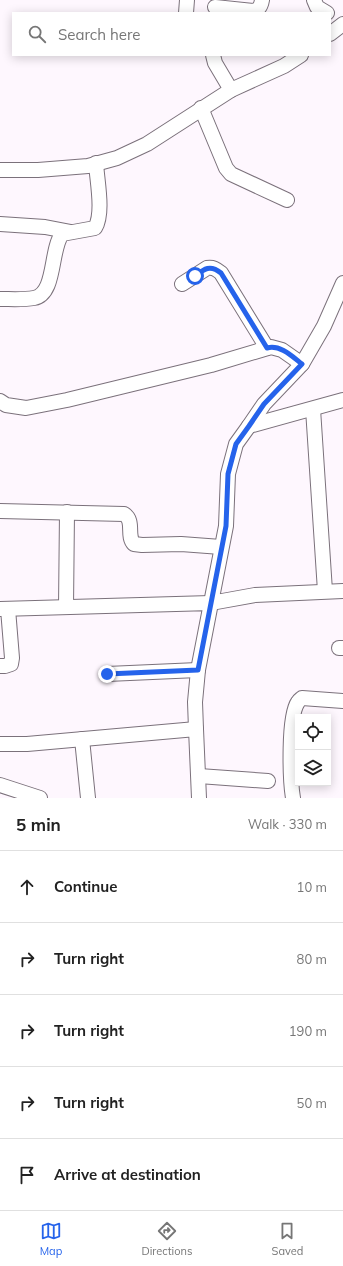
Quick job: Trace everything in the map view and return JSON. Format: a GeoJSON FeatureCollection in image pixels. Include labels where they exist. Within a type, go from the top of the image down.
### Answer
{"type":"FeatureCollection","features":[{"type":"Feature","properties":{"kind":"street"},"geometry":{"type":"LineString","coordinates":[[186,12],[187,0]]}},
{"type":"Feature","properties":{"kind":"street"},"geometry":{"type":"LineString","coordinates":[[215,7],[253,11],[259,9],[262,0]]}},
{"type":"Feature","properties":{"kind":"street"},"geometry":{"type":"LineString","coordinates":[[314,0],[317,7],[325,12]]}},
{"type":"Feature","properties":{"kind":"street"},"geometry":{"type":"LineString","coordinates":[[331,16],[343,23],[331,33]]}},
{"type":"Feature","properties":{"kind":"street"},"geometry":{"type":"LineString","coordinates":[[213,56],[215,63],[231,90]]}},
{"type":"Feature","properties":{"kind":"street"},"geometry":{"type":"LineString","coordinates":[[0,170],[38,170],[88,166],[117,158],[147,144],[231,90],[284,66],[299,56]]}},
{"type":"Feature","properties":{"kind":"street"},"geometry":{"type":"LineString","coordinates":[[201,108],[226,168],[230,174],[287,200]]}},
{"type":"Feature","properties":{"kind":"street"},"geometry":{"type":"LineString","coordinates":[[0,299],[34,298],[41,296],[50,280],[58,239],[62,234],[95,228],[100,214],[96,163]]}},
{"type":"Feature","properties":{"kind":"street"},"geometry":{"type":"LineString","coordinates":[[0,224],[45,227],[71,232]]}},
{"type":"Feature","properties":{"kind":"street"},"geometry":{"type":"LineString","coordinates":[[182,284],[207,268],[216,269],[221,273],[267,348]]}},
{"type":"Feature","properties":{"kind":"street"},"geometry":{"type":"LineString","coordinates":[[199,798],[196,729],[198,670],[226,526],[228,474],[236,444],[264,404],[302,364],[324,326],[343,283]]}},
{"type":"Feature","properties":{"kind":"street"},"geometry":{"type":"LineString","coordinates":[[0,401],[6,406],[26,408],[67,400],[211,365],[271,347],[282,350],[302,364]]}},
{"type":"Feature","properties":{"kind":"street"},"geometry":{"type":"LineString","coordinates":[[249,426],[343,400]]}},
{"type":"Feature","properties":{"kind":"street"},"geometry":{"type":"LineString","coordinates":[[313,409],[325,591]]}},
{"type":"Feature","properties":{"kind":"street"},"geometry":{"type":"LineString","coordinates":[[0,511],[124,514],[128,516],[130,520],[132,542],[137,545],[181,544],[221,547]]}},
{"type":"Feature","properties":{"kind":"street"},"geometry":{"type":"LineString","coordinates":[[66,608],[67,512]]}},
{"type":"Feature","properties":{"kind":"street"},"geometry":{"type":"LineString","coordinates":[[0,666],[11,664],[12,658],[4,609],[211,603],[255,595],[343,591]]}},
{"type":"Feature","properties":{"kind":"street"},"geometry":{"type":"LineString","coordinates":[[107,674],[198,670]]}},
{"type":"Feature","properties":{"kind":"street"},"geometry":{"type":"LineString","coordinates":[[293,798],[291,750],[292,722],[298,701],[302,698],[343,701]]}},
{"type":"Feature","properties":{"kind":"street"},"geometry":{"type":"LineString","coordinates":[[0,744],[27,744],[196,729]]}},
{"type":"Feature","properties":{"kind":"street"},"geometry":{"type":"LineString","coordinates":[[82,739],[88,798]]}},
{"type":"Feature","properties":{"kind":"street"},"geometry":{"type":"LineString","coordinates":[[198,776],[268,781]]}},
{"type":"Feature","properties":{"kind":"street"},"geometry":{"type":"LineString","coordinates":[[1,787],[40,798]]}},
{"type":"Feature","properties":{"kind":"route"},"geometry":{"type":"LineString","coordinates":[[107,674],[198,670],[226,526],[228,474],[236,444],[264,404],[302,364],[282,350],[271,347],[267,348],[221,273],[216,269],[207,268],[195,276]]}}]}
